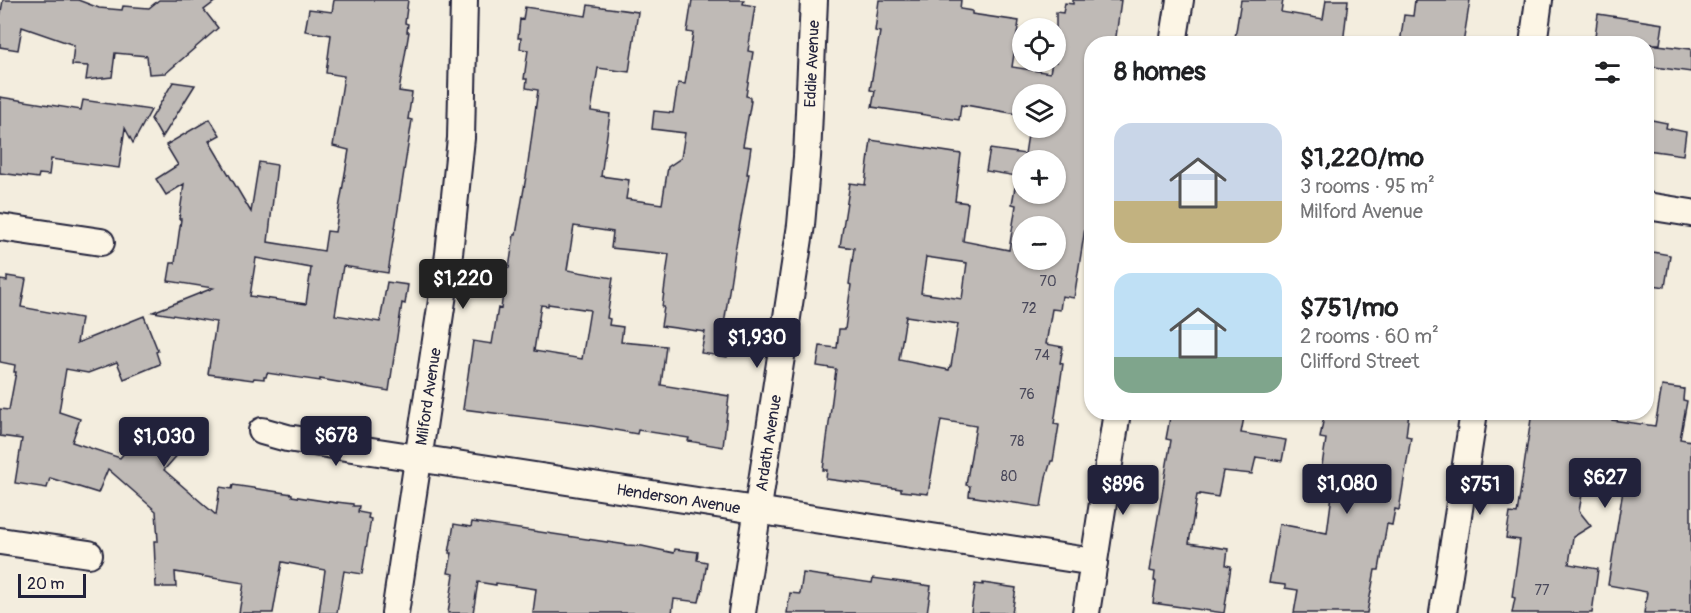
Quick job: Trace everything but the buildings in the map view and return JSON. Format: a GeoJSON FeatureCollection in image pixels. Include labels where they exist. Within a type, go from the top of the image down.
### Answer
{"type":"FeatureCollection","features":[{"type":"Feature","properties":{"kind":"street","name":"Milford Avenue"},"geometry":{"type":"LineString","coordinates":[[395,613],[449,254],[461,138],[464,0]]}},
{"type":"Feature","properties":{"kind":"street","name":"Eddie Avenue"},"geometry":{"type":"LineString","coordinates":[[809,129],[814,0]]}},
{"type":"Feature","properties":{"kind":"street"},"geometry":{"type":"LineString","coordinates":[[1174,36],[1180,0]]}},
{"type":"Feature","properties":{"kind":"street"},"geometry":{"type":"LineString","coordinates":[[1534,36],[1539,0]]}},
{"type":"Feature","properties":{"kind":"street","name":"Ardath Avenue"},"geometry":{"type":"LineString","coordinates":[[742,613],[796,257],[805,190],[809,129]]}},
{"type":"Feature","properties":{"kind":"street"},"geometry":{"type":"LineString","coordinates":[[1654,207],[1691,213]]}},
{"type":"Feature","properties":{"kind":"street"},"geometry":{"type":"LineString","coordinates":[[0,226],[101,242]]}},
{"type":"Feature","properties":{"kind":"street"},"geometry":{"type":"LineString","coordinates":[[1086,613],[1116,420]]}},
{"type":"Feature","properties":{"kind":"street"},"geometry":{"type":"LineString","coordinates":[[1443,613],[1473,420]]}},
{"type":"Feature","properties":{"kind":"street","name":"Henderson Avenue"},"geometry":{"type":"LineString","coordinates":[[262,431],[287,438],[1094,562]]}},
{"type":"Feature","properties":{"kind":"street"},"geometry":{"type":"LineString","coordinates":[[0,541],[89,554]]}}]}
